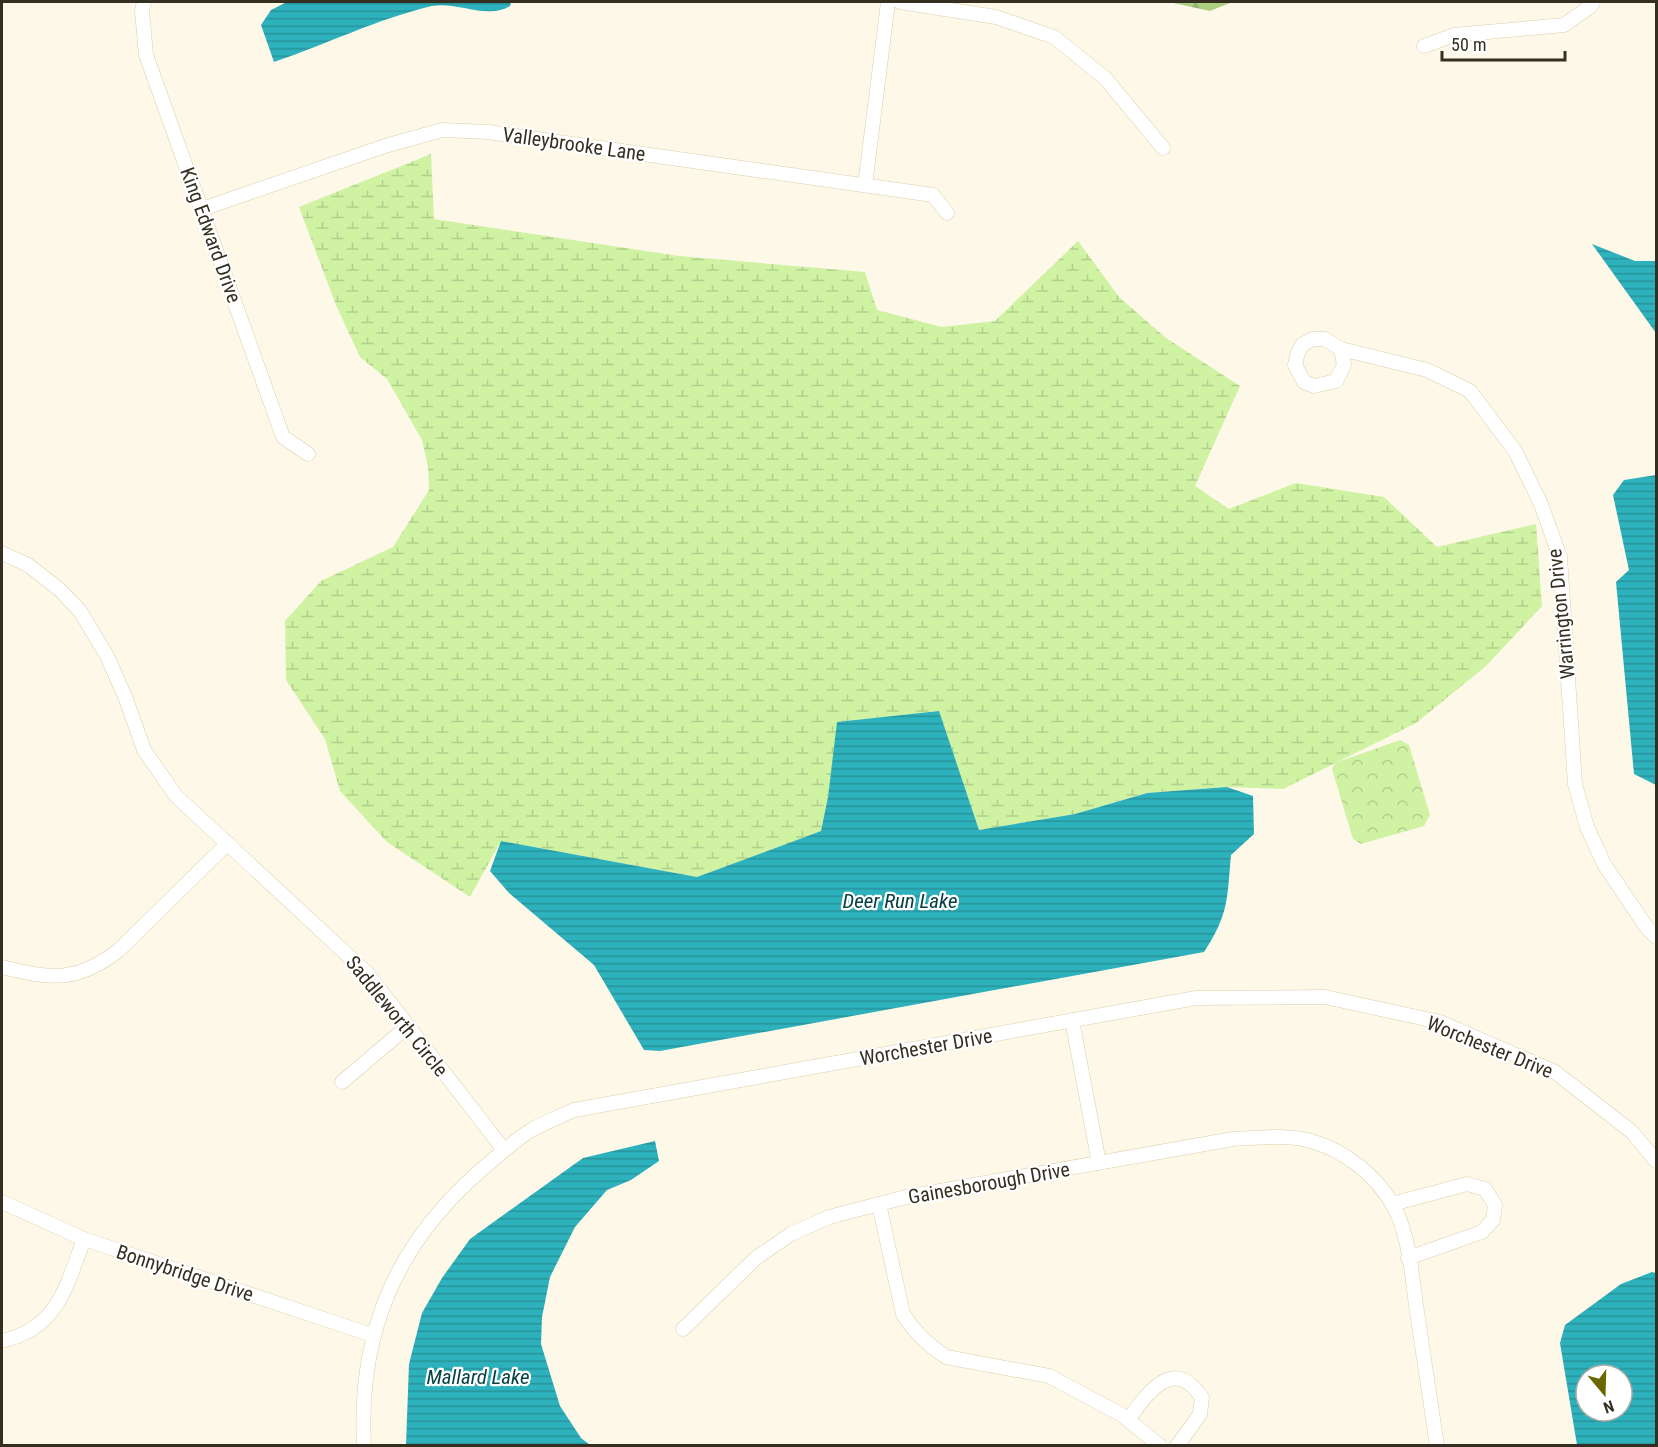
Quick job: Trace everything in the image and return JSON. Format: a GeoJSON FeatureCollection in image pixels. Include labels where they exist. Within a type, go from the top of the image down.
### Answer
{"type":"FeatureCollection","features":[{"type":"Feature","properties":{"kind":"street","name":"King Edward Drive"},"geometry":{"type":"LineString","coordinates":[[144,2],[142,11],[146,55],[283,437],[308,454]]}},
{"type":"Feature","properties":{"kind":"street"},"geometry":{"type":"LineString","coordinates":[[865,185],[888,2]]}},
{"type":"Feature","properties":{"kind":"street"},"geometry":{"type":"LineString","coordinates":[[900,2],[996,17],[1054,37],[1105,78],[1163,148]]}},
{"type":"Feature","properties":{"kind":"street"},"geometry":{"type":"LineString","coordinates":[[1424,46],[1454,35],[1564,25],[1592,6],[1593,2]]}},
{"type":"Feature","properties":{"kind":"street","name":"Valleybrooke Lane"},"geometry":{"type":"LineString","coordinates":[[202,209],[385,146],[442,130],[488,132],[933,195],[947,213]]}},
{"type":"Feature","properties":{"kind":"street","name":"Warrington Drive"},"geometry":{"type":"LineString","coordinates":[[1341,349],[1428,370],[1470,391],[1515,451],[1541,504],[1560,557],[1575,784],[1587,827],[1604,864],[1647,928],[1656,937]]}},
{"type":"Feature","properties":{"kind":"street","name":"Saddleworth Circle"},"geometry":{"type":"LineString","coordinates":[[2,554],[28,565],[59,589],[80,611],[107,656],[126,699],[144,750],[176,796],[367,973],[504,1150]]}},
{"type":"Feature","properties":{"kind":"street"},"geometry":{"type":"LineString","coordinates":[[2,967],[54,977],[87,971],[99,965],[119,950],[228,843]]}},
{"type":"Feature","properties":{"kind":"street","name":"Worchester Drive"},"geometry":{"type":"LineString","coordinates":[[364,1446],[362,1411],[372,1335],[391,1283],[412,1248],[436,1215],[504,1150],[532,1130],[574,1110],[1196,998],[1325,997],[1440,1022],[1555,1072],[1632,1132],[1656,1161]]}},
{"type":"Feature","properties":{"kind":"street"},"geometry":{"type":"LineString","coordinates":[[1072,1020],[1099,1163]]}},
{"type":"Feature","properties":{"kind":"street"},"geometry":{"type":"LineString","coordinates":[[342,1082],[408,1027]]}},
{"type":"Feature","properties":{"kind":"street","name":"Gainesborough Drive"},"geometry":{"type":"LineString","coordinates":[[683,1329],[756,1258],[791,1234],[829,1217],[879,1204],[1233,1139],[1286,1137],[1310,1140],[1336,1150],[1360,1167],[1379,1184],[1392,1204],[1408,1258],[1437,1446]]}},
{"type":"Feature","properties":{"kind":"street"},"geometry":{"type":"LineString","coordinates":[[1392,1204],[1467,1184],[1485,1189],[1495,1205],[1493,1220],[1482,1232],[1408,1258]]}},
{"type":"Feature","properties":{"kind":"street","name":"Bonnybridge Drive"},"geometry":{"type":"LineString","coordinates":[[2,1202],[84,1239],[372,1335]]}},
{"type":"Feature","properties":{"kind":"street"},"geometry":{"type":"LineString","coordinates":[[879,1204],[903,1314],[912,1329],[932,1348],[946,1357],[1049,1376],[1128,1420],[1160,1446]]}},
{"type":"Feature","properties":{"kind":"street"},"geometry":{"type":"LineString","coordinates":[[2,1341],[28,1331],[47,1319],[61,1301],[84,1239]]}},
{"type":"Feature","properties":{"kind":"street"},"geometry":{"type":"LineString","coordinates":[[1128,1420],[1142,1401],[1162,1381],[1178,1377],[1192,1383],[1202,1398],[1200,1414],[1178,1446]]}},
{"type":"Feature","properties":{"kind":"green space"},"geometry":{"type":"Polygon","coordinates":[[[1169,2],[1232,2],[1210,11],[1169,2]]]}},
{"type":"Feature","properties":{"kind":"green space"},"geometry":{"type":"Polygon","coordinates":[[[431,154],[434,219],[679,256],[865,272],[877,310],[942,327],[995,321],[1078,241],[1119,297],[1166,338],[1240,386],[1195,486],[1229,509],[1296,483],[1384,497],[1437,547],[1536,524],[1542,606],[1486,666],[1416,723],[1283,789],[1227,787],[1146,793],[1075,814],[979,830],[938,711],[838,722],[821,831],[697,877],[501,841],[470,897],[387,842],[340,791],[325,739],[286,680],[285,621],[321,581],[393,547],[429,490],[428,466],[422,440],[387,379],[360,357],[336,305],[299,207],[431,154]]]}},
{"type":"Feature","properties":{"kind":"green space"},"geometry":{"type":"Polygon","coordinates":[[[1400,740],[1409,745],[1430,815],[1424,826],[1361,844],[1353,839],[1332,769],[1335,763],[1400,740]]]}},
{"type":"Feature","properties":{"kind":"water"},"geometry":{"type":"Polygon","coordinates":[[[287,2],[511,2],[510,6],[492,11],[442,5],[412,11],[274,62],[261,25],[271,10],[287,2]]]}},
{"type":"Feature","properties":{"kind":"water"},"geometry":{"type":"Polygon","coordinates":[[[1592,244],[1635,261],[1656,261],[1656,333],[1592,244]]]}},
{"type":"Feature","properties":{"kind":"water"},"geometry":{"type":"Polygon","coordinates":[[[1656,475],[1656,785],[1634,774],[1616,582],[1629,570],[1613,495],[1624,480],[1656,475]]]}},
{"type":"Feature","properties":{"kind":"water","name":"Deer Run Lake"},"geometry":{"type":"Polygon","coordinates":[[[939,711],[979,830],[1075,814],[1147,793],[1227,787],[1253,796],[1254,834],[1231,855],[1225,906],[1218,927],[1204,952],[660,1051],[644,1050],[594,965],[509,893],[490,871],[501,841],[697,877],[821,831],[828,797],[837,722],[939,711]]]}},
{"type":"Feature","properties":{"kind":"water","name":"Mallard Lake"},"geometry":{"type":"Polygon","coordinates":[[[655,1141],[659,1161],[631,1180],[607,1190],[575,1227],[550,1277],[542,1317],[541,1344],[560,1406],[581,1438],[590,1445],[406,1445],[409,1364],[422,1313],[442,1278],[470,1239],[583,1158],[655,1141]]]}},
{"type":"Feature","properties":{"kind":"water"},"geometry":{"type":"Polygon","coordinates":[[[1652,1272],[1656,1273],[1656,1444],[1577,1445],[1560,1343],[1565,1325],[1621,1284],[1652,1272]]]}}]}
